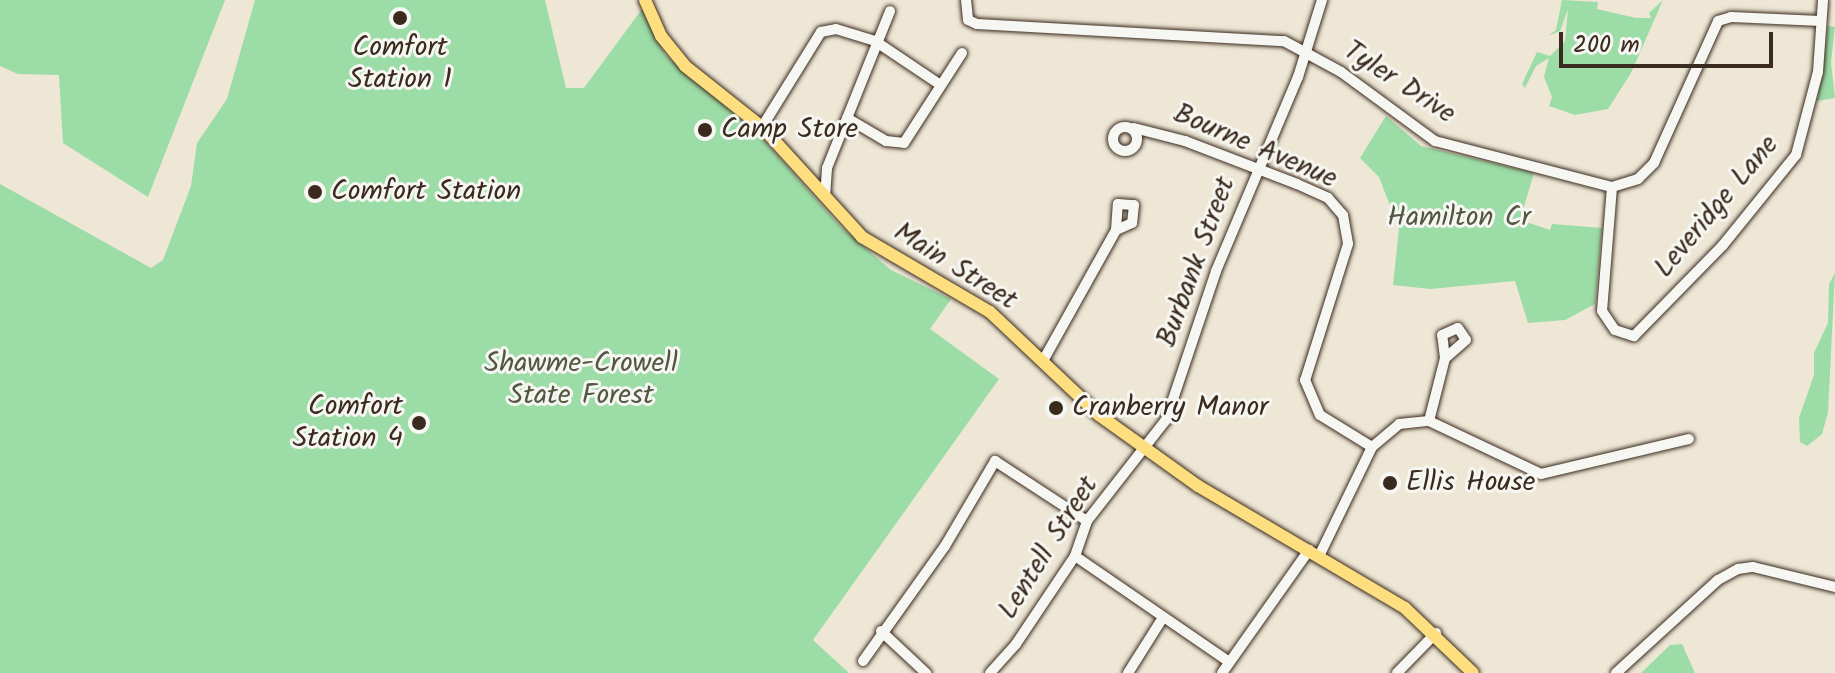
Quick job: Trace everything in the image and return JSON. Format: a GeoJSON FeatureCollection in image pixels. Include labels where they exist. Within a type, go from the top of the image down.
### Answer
{"type":"FeatureCollection","features":[{"type":"Feature","properties":{"kind":"main road","name":"Main Street"},"geometry":{"type":"LineString","coordinates":[[645,0],[661,36],[685,66],[762,127],[876,248],[990,312],[1044,359],[1099,415],[1198,486],[1314,553],[1436,633],[1473,673]]}},
{"type":"Feature","properties":{"kind":"street","name":"Tyler Drive"},"geometry":{"type":"LineString","coordinates":[[966,0],[968,20],[977,24],[1284,41],[1435,141],[1612,187]]}},
{"type":"Feature","properties":{"kind":"street","name":"Burbank Street"},"geometry":{"type":"LineString","coordinates":[[1146,448],[1177,393],[1216,271],[1307,54],[1322,0]]}},
{"type":"Feature","properties":{"kind":"street","name":"Leveridge Lane"},"geometry":{"type":"LineString","coordinates":[[1612,187],[1602,311],[1615,330],[1634,336],[1723,245],[1796,155],[1818,72],[1823,0]]}},
{"type":"Feature","properties":{"kind":"street"},"geometry":{"type":"LineString","coordinates":[[825,197],[827,168],[875,41],[890,11]]}},
{"type":"Feature","properties":{"kind":"street"},"geometry":{"type":"LineString","coordinates":[[1612,187],[1638,179],[1654,163],[1718,21],[1731,17],[1821,21]]}},
{"type":"Feature","properties":{"kind":"street"},"geometry":{"type":"LineString","coordinates":[[762,127],[821,32],[836,29],[875,41],[939,84]]}},
{"type":"Feature","properties":{"kind":"street"},"geometry":{"type":"LineString","coordinates":[[847,118],[886,141],[904,143],[939,84],[962,53]]}},
{"type":"Feature","properties":{"kind":"street","name":"Bourne Avenue"},"geometry":{"type":"LineString","coordinates":[[1134,128],[1185,141],[1328,198],[1343,215],[1348,244],[1305,380],[1320,415],[1372,447]]}},
{"type":"Feature","properties":{"kind":"street"},"geometry":{"type":"LineString","coordinates":[[807,177],[827,168]]}},
{"type":"Feature","properties":{"kind":"street"},"geometry":{"type":"LineString","coordinates":[[1044,359],[1116,230]]}},
{"type":"Feature","properties":{"kind":"street"},"geometry":{"type":"LineString","coordinates":[[1429,421],[1445,358]]}},
{"type":"Feature","properties":{"kind":"street"},"geometry":{"type":"LineString","coordinates":[[1222,673],[1314,553],[1372,447],[1399,424],[1429,421],[1541,474],[1689,439]]}},
{"type":"Feature","properties":{"kind":"street","name":"Lentell Street"},"geometry":{"type":"LineString","coordinates":[[990,673],[1016,644],[1075,556],[1087,521],[1146,448]]}},
{"type":"Feature","properties":{"kind":"street"},"geometry":{"type":"LineString","coordinates":[[863,661],[881,631],[945,546],[995,461],[1087,521]]}},
{"type":"Feature","properties":{"kind":"street"},"geometry":{"type":"LineString","coordinates":[[1075,556],[1162,619],[1229,662]]}},
{"type":"Feature","properties":{"kind":"street"},"geometry":{"type":"LineString","coordinates":[[1616,673],[1718,580],[1738,569],[1753,567],[1835,587]]}},
{"type":"Feature","properties":{"kind":"street"},"geometry":{"type":"LineString","coordinates":[[1128,673],[1162,619]]}},
{"type":"Feature","properties":{"kind":"street"},"geometry":{"type":"LineString","coordinates":[[881,631],[926,673]]}},
{"type":"Feature","properties":{"kind":"street"},"geometry":{"type":"LineString","coordinates":[[1397,673],[1436,633]]}},
{"type":"Feature","properties":{"kind":"green space"},"geometry":{"type":"Polygon","coordinates":[[[0,0],[225,0],[148,197],[63,143],[59,75],[18,74],[0,66],[0,0]]]}},
{"type":"Feature","properties":{"kind":"green space","name":"Shawme-Crowell State Forest"},"geometry":{"type":"Polygon","coordinates":[[[255,0],[545,0],[566,88],[584,88],[642,9],[665,55],[759,135],[841,227],[891,270],[951,299],[930,329],[999,379],[813,640],[849,673],[0,673],[0,184],[151,268],[163,260],[191,186],[197,143],[227,99],[255,0]]]}},
{"type":"Feature","properties":{"kind":"green space"},"geometry":{"type":"Polygon","coordinates":[[[1562,0],[1598,2],[1597,9],[1636,18],[1651,18],[1649,13],[1663,0],[1631,73],[1608,109],[1575,115],[1549,106],[1552,97],[1544,77],[1549,58],[1536,66],[1525,88],[1522,84],[1537,52],[1550,56],[1565,41],[1568,9],[1560,31],[1548,36],[1556,30],[1562,0]]]}},
{"type":"Feature","properties":{"kind":"green space"},"geometry":{"type":"Polygon","coordinates":[[[1828,26],[1835,27],[1831,62],[1835,98],[1817,101],[1828,26]]]}},
{"type":"Feature","properties":{"kind":"green space","name":"Hamilton Cr"},"geometry":{"type":"Polygon","coordinates":[[[1386,116],[1421,146],[1534,173],[1520,220],[1550,230],[1552,224],[1602,228],[1595,304],[1565,320],[1528,323],[1515,281],[1430,289],[1393,285],[1399,229],[1379,177],[1360,158],[1386,116]]]}},
{"type":"Feature","properties":{"kind":"green space"},"geometry":{"type":"Polygon","coordinates":[[[1835,273],[1828,412],[1822,434],[1807,446],[1800,442],[1799,418],[1814,375],[1814,353],[1828,323],[1829,284],[1835,273]]]}},
{"type":"Feature","properties":{"kind":"green space"},"geometry":{"type":"Polygon","coordinates":[[[1682,644],[1695,673],[1641,673],[1670,645],[1682,644]]]}},
{"type":"Feature","properties":{"kind":"place","name":"Comfort Station 1"},"geometry":{"type":"Point","coordinates":[400,18]}},
{"type":"Feature","properties":{"kind":"place","name":"Camp Store"},"geometry":{"type":"Point","coordinates":[705,130]}},
{"type":"Feature","properties":{"kind":"place","name":"Comfort Station"},"geometry":{"type":"Point","coordinates":[315,192]}},
{"type":"Feature","properties":{"kind":"place","name":"Cranberry Manor"},"geometry":{"type":"Point","coordinates":[1056,408]}},
{"type":"Feature","properties":{"kind":"place","name":"Comfort Station 4"},"geometry":{"type":"Point","coordinates":[419,423]}},
{"type":"Feature","properties":{"kind":"place","name":"Ellis House"},"geometry":{"type":"Point","coordinates":[1390,483]}}]}
